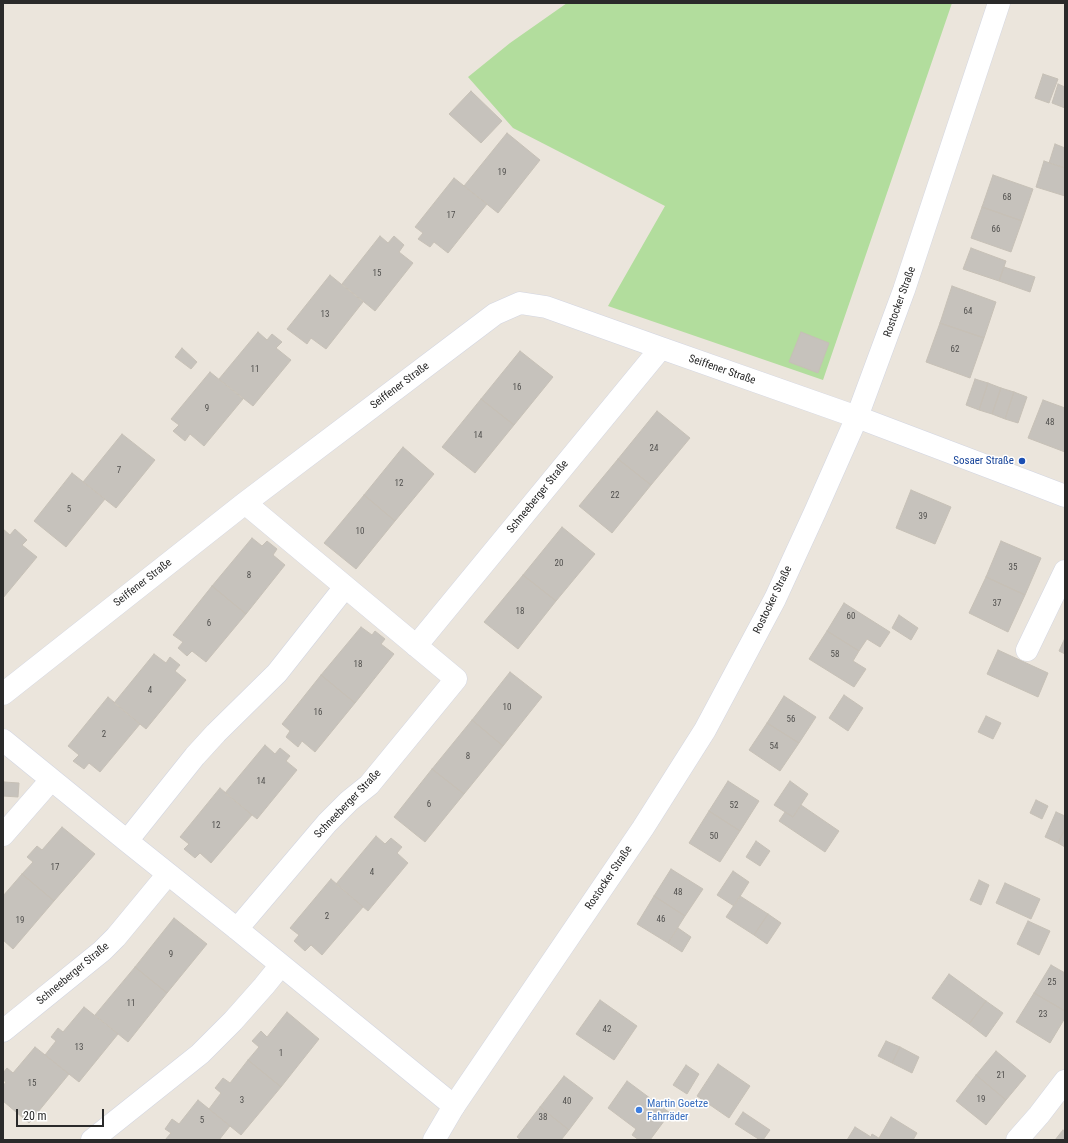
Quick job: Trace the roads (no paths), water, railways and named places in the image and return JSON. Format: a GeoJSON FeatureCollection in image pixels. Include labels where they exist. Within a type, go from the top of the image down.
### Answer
{"type":"FeatureCollection","features":[{"type":"Feature","properties":{"kind":"street","name":"Rostocker Straße"},"geometry":{"type":"LineString","coordinates":[[434,1140],[454,1106],[643,828],[705,730],[775,599],[856,417],[904,290],[999,3]]}},
{"type":"Feature","properties":{"kind":"street","name":"Seiffener Straße"},"geometry":{"type":"LineString","coordinates":[[3,694],[244,503],[494,314],[520,303],[546,307],[856,417]]}},
{"type":"Feature","properties":{"kind":"street","name":"Schneeberger Straße"},"geometry":{"type":"LineString","coordinates":[[416,646],[661,348]]}},
{"type":"Feature","properties":{"kind":"street"},"geometry":{"type":"LineString","coordinates":[[856,417],[1065,496]]}},
{"type":"Feature","properties":{"kind":"street","name":"Schneeberger Straße"},"geometry":{"type":"LineString","coordinates":[[237,929],[349,801],[369,785],[456,679],[244,503]]}},
{"type":"Feature","properties":{"kind":"street"},"geometry":{"type":"LineString","coordinates":[[1027,650],[1065,571]]}},
{"type":"Feature","properties":{"kind":"street"},"geometry":{"type":"LineString","coordinates":[[127,842],[195,756],[216,733],[277,673],[345,587]]}},
{"type":"Feature","properties":{"kind":"street"},"geometry":{"type":"LineString","coordinates":[[3,740],[454,1106]]}},
{"type":"Feature","properties":{"kind":"street"},"geometry":{"type":"LineString","coordinates":[[3,834],[51,780]]}},
{"type":"Feature","properties":{"kind":"street","name":"Schneeberger Straße"},"geometry":{"type":"LineString","coordinates":[[3,1031],[102,951],[116,937],[168,874]]}},
{"type":"Feature","properties":{"kind":"street"},"geometry":{"type":"LineString","coordinates":[[92,1140],[200,1054],[233,1021],[282,965]]}},
{"type":"Feature","properties":{"kind":"street"},"geometry":{"type":"LineString","coordinates":[[1017,1140],[1039,1115],[1065,1081]]}},
{"type":"Feature","properties":{"kind":"place","name":"Sosaer Straße"},"geometry":{"type":"Point","coordinates":[1022,461]}},
{"type":"Feature","properties":{"kind":"place","name":"Martin Goetze Fahrräder"},"geometry":{"type":"Point","coordinates":[639,1110]}}]}
